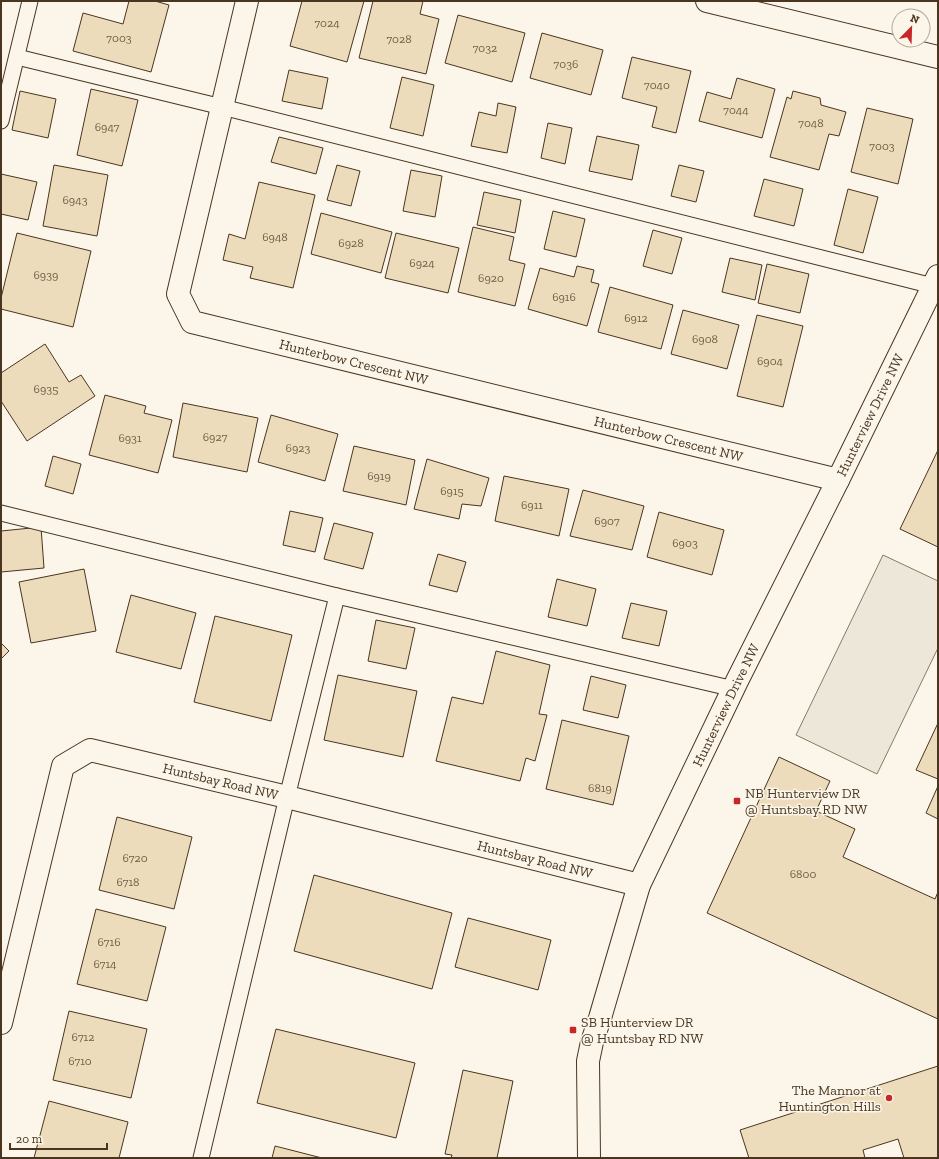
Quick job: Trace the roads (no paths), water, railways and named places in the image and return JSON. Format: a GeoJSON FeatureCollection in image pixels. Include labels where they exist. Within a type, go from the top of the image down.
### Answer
{"type":"FeatureCollection","features":[{"type":"Feature","properties":{"kind":"street","name":"Hunterbow Crescent NW"},"geometry":{"type":"LineString","coordinates":[[247,1],[178,294],[192,322],[838,480]]}},
{"type":"Feature","properties":{"kind":"street"},"geometry":{"type":"LineString","coordinates":[[707,1],[938,57]]}},
{"type":"Feature","properties":{"kind":"street","name":"Hunterview Drive NW"},"geometry":{"type":"LineString","coordinates":[[588,1158],[588,1061],[592,1042],[639,886],[734,689],[936,283]]}},
{"type":"Feature","properties":{"kind":"street","name":"Huntsbay Road NW"},"geometry":{"type":"LineString","coordinates":[[1,1024],[63,766],[90,750],[287,797],[639,886]]}},
{"type":"Feature","properties":{"kind":"lane"},"geometry":{"type":"LineString","coordinates":[[1,121],[30,1]]}},
{"type":"Feature","properties":{"kind":"lane"},"geometry":{"type":"LineString","coordinates":[[17,57],[936,283]]}},
{"type":"Feature","properties":{"kind":"lane"},"geometry":{"type":"LineString","coordinates":[[1,513],[338,596],[734,689]]}},
{"type":"Feature","properties":{"kind":"lane"},"geometry":{"type":"LineString","coordinates":[[201,1158],[287,797],[338,596]]}},
{"type":"Feature","properties":{"kind":"place","name":"NB Hunterview DR @ Huntsbay RD NW"},"geometry":{"type":"Point","coordinates":[737,801]}},
{"type":"Feature","properties":{"kind":"place","name":"SB Hunterview DR @ Huntsbay RD NW"},"geometry":{"type":"Point","coordinates":[573,1030]}},
{"type":"Feature","properties":{"kind":"place","name":"The Mannor at Huntington Hills"},"geometry":{"type":"Point","coordinates":[889,1098]}}]}
